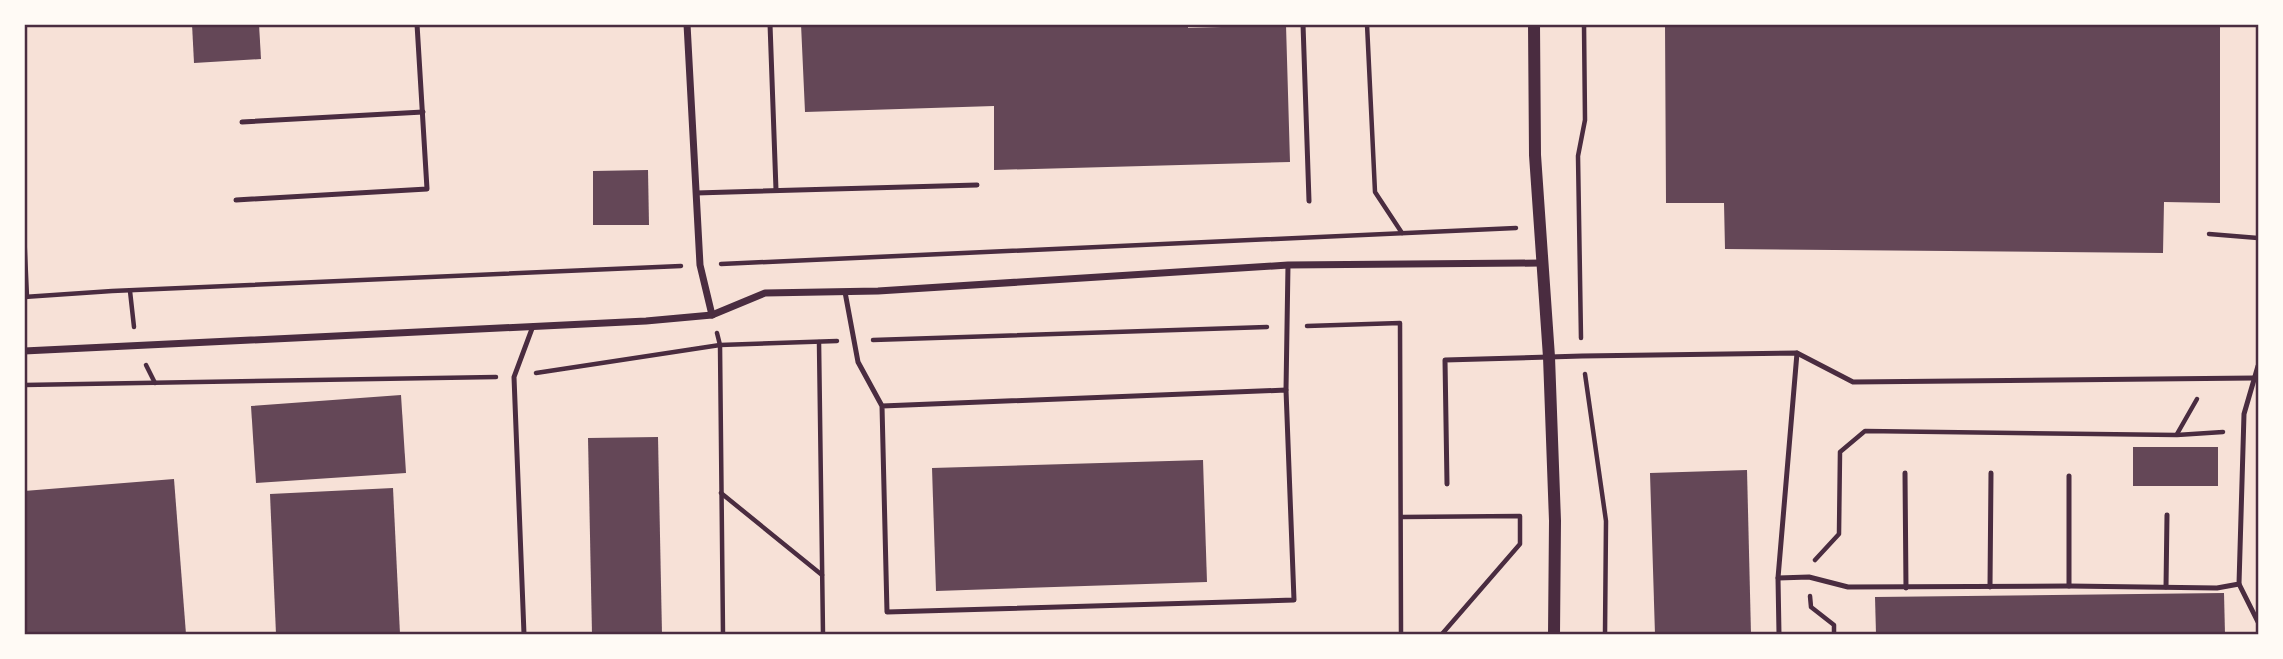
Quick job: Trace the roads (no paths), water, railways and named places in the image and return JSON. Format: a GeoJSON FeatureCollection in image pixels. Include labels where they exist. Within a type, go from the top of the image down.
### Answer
{"type":"FeatureCollection","features":[{"type":"Feature","properties":{"kind":"street"},"geometry":{"type":"LineString","coordinates":[[687,24],[700,265],[712,315]]}},
{"type":"Feature","properties":{"kind":"street"},"geometry":{"type":"LineString","coordinates":[[1534,24],[1535,155],[1549,357],[1555,521],[1554,635]]}},
{"type":"Feature","properties":{"kind":"street"},"geometry":{"type":"LineString","coordinates":[[24,351],[646,321],[712,315],[765,293],[845,292],[1289,265],[1541,263]]}},
{"type":"Feature","properties":{"kind":"lane"},"geometry":{"type":"LineString","coordinates":[[236,200],[427,189],[417,24]]}},
{"type":"Feature","properties":{"kind":"lane"},"geometry":{"type":"LineString","coordinates":[[770,24],[776,190]]}},
{"type":"Feature","properties":{"kind":"lane"},"geometry":{"type":"LineString","coordinates":[[1303,24],[1309,201]]}},
{"type":"Feature","properties":{"kind":"lane"},"geometry":{"type":"LineString","coordinates":[[242,122],[423,113]]}},
{"type":"Feature","properties":{"kind":"lane"},"geometry":{"type":"LineString","coordinates":[[696,193],[977,185]]}},
{"type":"Feature","properties":{"kind":"lane"},"geometry":{"type":"LineString","coordinates":[[845,292],[858,362],[882,406],[887,612],[1294,600],[1286,390],[1289,265]]}},
{"type":"Feature","properties":{"kind":"lane"},"geometry":{"type":"LineString","coordinates":[[524,635],[514,377],[533,326]]}},
{"type":"Feature","properties":{"kind":"lane"},"geometry":{"type":"LineString","coordinates":[[1779,635],[1778,578],[1797,353]]}},
{"type":"Feature","properties":{"kind":"lane"},"geometry":{"type":"LineString","coordinates":[[1447,484],[1446,360],[1797,353],[1853,382],[2254,378]]}},
{"type":"Feature","properties":{"kind":"lane"},"geometry":{"type":"LineString","coordinates":[[2259,366],[2244,414],[2239,584],[2259,622]]}},
{"type":"Feature","properties":{"kind":"lane"},"geometry":{"type":"LineString","coordinates":[[882,406],[1286,390]]}},
{"type":"Feature","properties":{"kind":"lane"},"geometry":{"type":"LineString","coordinates":[[1905,472],[1906,588]]}},
{"type":"Feature","properties":{"kind":"lane"},"geometry":{"type":"LineString","coordinates":[[1990,587],[1991,472]]}},
{"type":"Feature","properties":{"kind":"lane"},"geometry":{"type":"LineString","coordinates":[[2069,476],[2069,586]]}},
{"type":"Feature","properties":{"kind":"lane"},"geometry":{"type":"LineString","coordinates":[[2166,587],[2167,515]]}},
{"type":"Feature","properties":{"kind":"lane"},"geometry":{"type":"LineString","coordinates":[[1778,578],[1809,577],[1848,587],[1906,588],[2217,588],[2239,584]]}}]}
